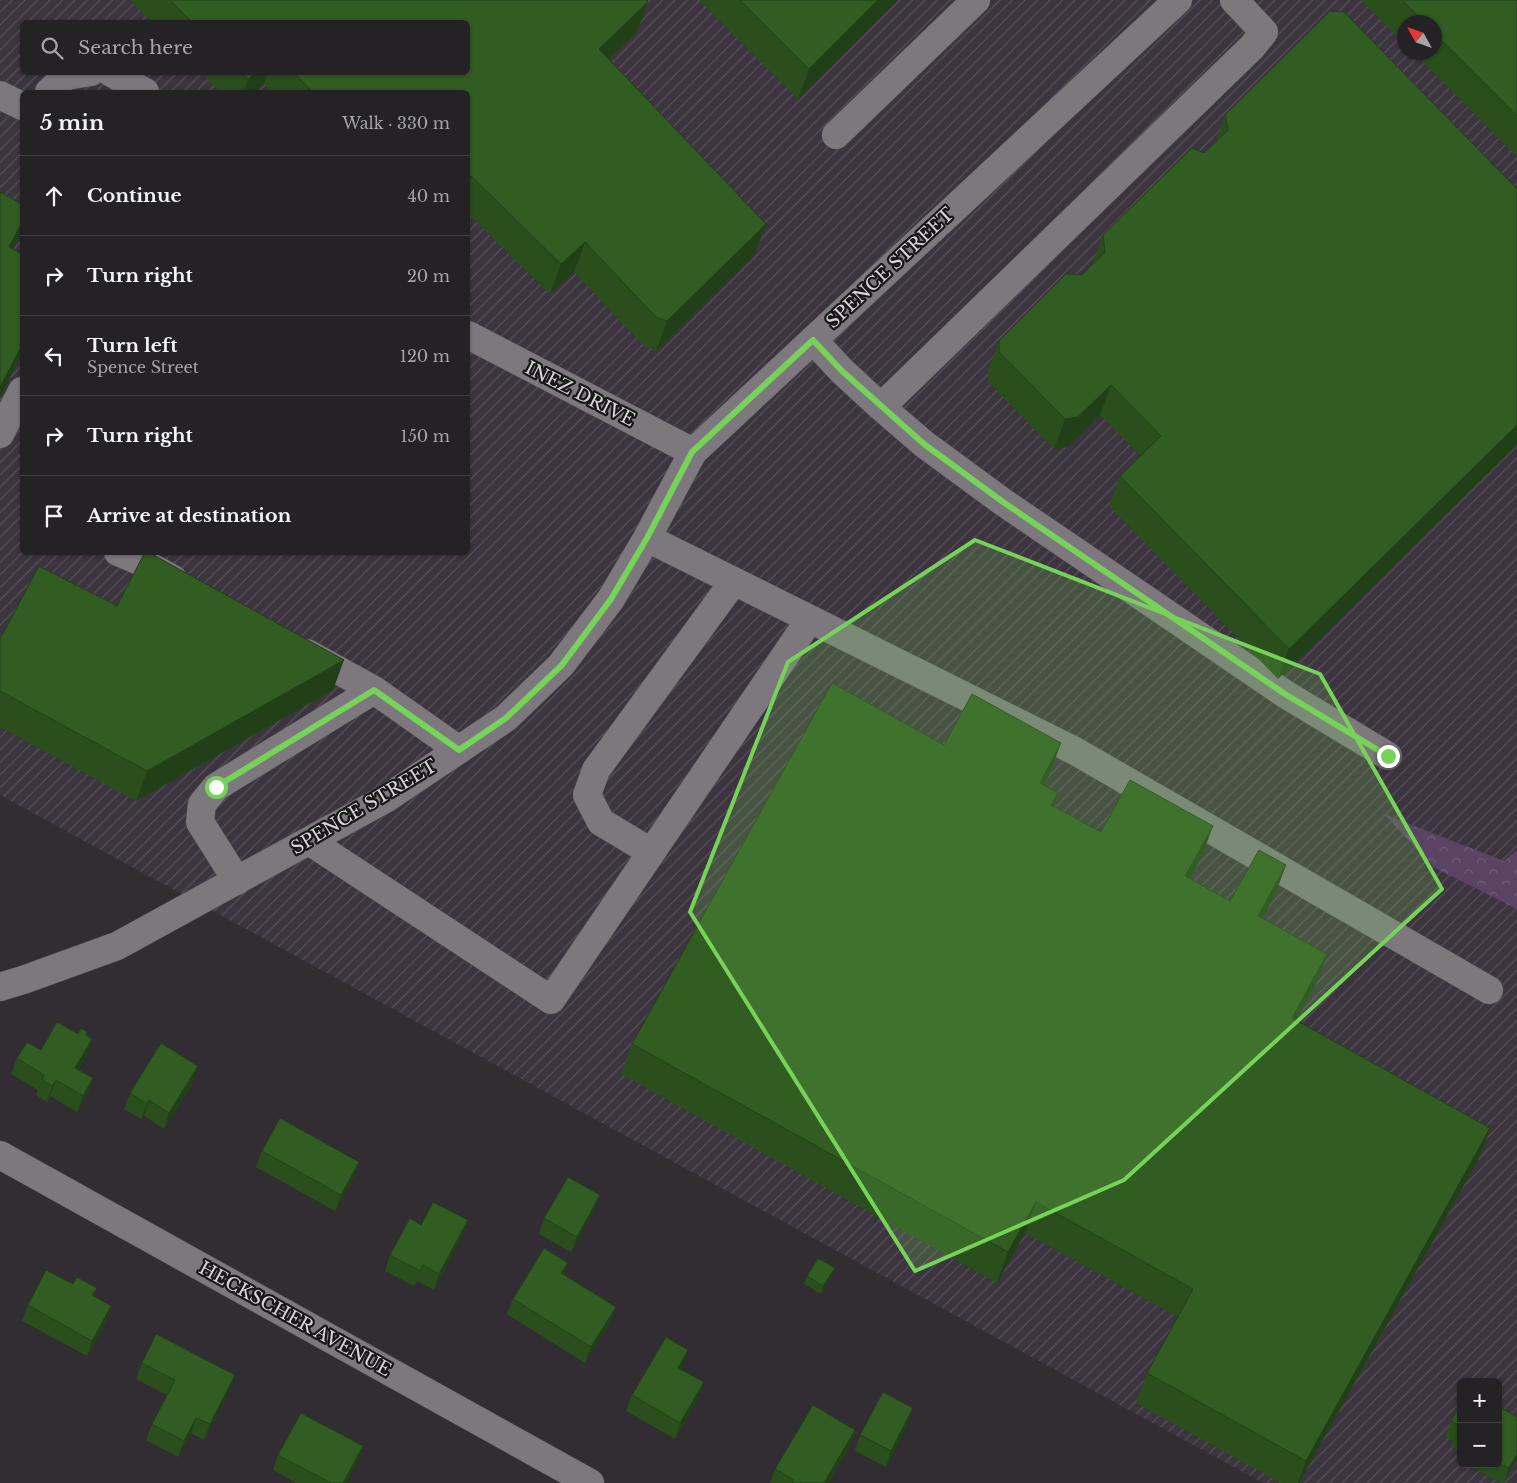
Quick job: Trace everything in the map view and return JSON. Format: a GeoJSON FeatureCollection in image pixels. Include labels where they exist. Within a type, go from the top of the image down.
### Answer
{"type":"FeatureCollection","features":[{"type":"Feature","properties":{"kind":"street"},"geometry":{"type":"LineString","coordinates":[[836,135],[976,0]]}},
{"type":"Feature","properties":{"kind":"street"},"geometry":{"type":"LineString","coordinates":[[881,407],[1252,47],[1264,32],[1234,0]]}},
{"type":"Feature","properties":{"kind":"street","name":"SPENCE STREET"},"geometry":{"type":"LineString","coordinates":[[0,986],[23,980],[117,946],[388,798],[506,718],[562,665],[611,599],[647,538],[692,452],[813,340],[1166,4]]}},
{"type":"Feature","properties":{"kind":"street"},"geometry":{"type":"LineString","coordinates":[[51,90],[66,76],[72,75]]}},
{"type":"Feature","properties":{"kind":"street"},"geometry":{"type":"LineString","coordinates":[[115,75],[142,90]]}},
{"type":"Feature","properties":{"kind":"street"},"geometry":{"type":"LineString","coordinates":[[0,95],[20,105]]}},
{"type":"Feature","properties":{"kind":"street","name":"INEZ DRIVE"},"geometry":{"type":"LineString","coordinates":[[470,336],[692,452]]}},
{"type":"Feature","properties":{"kind":"street"},"geometry":{"type":"LineString","coordinates":[[813,340],[842,371],[924,444],[1003,502],[1285,694],[1388,756]]}},
{"type":"Feature","properties":{"kind":"street"},"geometry":{"type":"LineString","coordinates":[[0,434],[20,395]]}},
{"type":"Feature","properties":{"kind":"street"},"geometry":{"type":"LineString","coordinates":[[647,538],[1075,751],[1489,990]]}},
{"type":"Feature","properties":{"kind":"street"},"geometry":{"type":"LineString","coordinates":[[125,555],[190,588]]}},
{"type":"Feature","properties":{"kind":"street"},"geometry":{"type":"LineString","coordinates":[[651,852],[601,822],[588,796],[596,770],[734,581]]}},
{"type":"Feature","properties":{"kind":"street"},"geometry":{"type":"LineString","coordinates":[[309,841],[551,1000],[810,619]]}},
{"type":"Feature","properties":{"kind":"street"},"geometry":{"type":"LineString","coordinates":[[286,642],[374,690],[459,750]]}},
{"type":"Feature","properties":{"kind":"street"},"geometry":{"type":"LineString","coordinates":[[237,881],[200,822],[202,804],[216,787],[374,690]]}},
{"type":"Feature","properties":{"kind":"street","name":"HECKSCHER AVENUE"},"geometry":{"type":"LineString","coordinates":[[0,1155],[590,1483]]}},
{"type":"Feature","properties":{"kind":"highlighted area"},"geometry":{"type":"Polygon","coordinates":[[[975,540],[1320,674],[1442,889],[1124,1180],[915,1271],[690,912],[788,662],[975,540]]]}},
{"type":"Feature","properties":{"kind":"shaded area"},"geometry":{"type":"Polygon","coordinates":[[[0,0],[1517,0],[1517,1483],[1263,1483],[0,795],[0,0]]]}},
{"type":"Feature","properties":{"kind":"green space"},"geometry":{"type":"Polygon","coordinates":[[[1384,814],[1504,861],[1517,850],[1517,909],[1435,868],[1384,814]]]}},
{"type":"Feature","properties":{"kind":"building"},"geometry":{"type":"Polygon","coordinates":[[[170,0],[646,0],[648,2],[599,49],[766,224],[667,321],[656,317],[585,242],[561,264],[471,176],[470,177],[470,90],[311,90],[296,75],[470,75],[470,20],[190,20],[170,0]]]}},
{"type":"Feature","properties":{"kind":"building"},"geometry":{"type":"Polygon","coordinates":[[[740,0],[878,0],[809,69],[740,0]]]}},
{"type":"Feature","properties":{"kind":"building"},"geometry":{"type":"Polygon","coordinates":[[[1402,0],[1517,0],[1517,116],[1442,41],[1442,15],[1417,15],[1402,0]]]}},
{"type":"Feature","properties":{"kind":"building"},"geometry":{"type":"Polygon","coordinates":[[[1330,11],[1344,12],[1517,189],[1517,425],[1289,649],[1120,476],[1161,436],[1111,385],[1078,417],[1065,419],[999,352],[999,341],[1066,274],[1082,275],[1105,252],[1103,235],[1192,148],[1204,153],[1228,130],[1225,115],[1330,11]]]}},
{"type":"Feature","properties":{"kind":"building"},"geometry":{"type":"Polygon","coordinates":[[[244,75],[252,75],[248,80],[244,75]]]}},
{"type":"Feature","properties":{"kind":"building"},"geometry":{"type":"Polygon","coordinates":[[[0,192],[20,203],[20,226],[9,247],[20,253],[20,349],[0,387],[0,192]]]}},
{"type":"Feature","properties":{"kind":"building"},"geometry":{"type":"Polygon","coordinates":[[[143,555],[153,555],[344,660],[147,771],[0,691],[0,639],[39,566],[117,606],[143,555]]]}},
{"type":"Feature","properties":{"kind":"building"},"geometry":{"type":"Polygon","coordinates":[[[832,683],[944,745],[972,694],[1061,743],[1040,783],[1058,793],[1051,805],[1101,832],[1130,780],[1213,826],[1185,876],[1230,901],[1259,850],[1286,865],[1258,916],[1327,954],[1292,1018],[1490,1128],[1306,1461],[1147,1373],[1193,1289],[1036,1202],[1008,1252],[632,1044],[832,683]]]}},
{"type":"Feature","properties":{"kind":"building"},"geometry":{"type":"Polygon","coordinates":[[[57,1022],[78,1034],[81,1028],[92,1039],[75,1068],[93,1078],[83,1096],[56,1080],[52,1086],[42,1080],[44,1075],[17,1058],[27,1042],[41,1050],[57,1022]]]}},
{"type":"Feature","properties":{"kind":"building"},"geometry":{"type":"Polygon","coordinates":[[[161,1043],[198,1066],[169,1113],[149,1100],[147,1104],[130,1093],[161,1043]]]}},
{"type":"Feature","properties":{"kind":"building"},"geometry":{"type":"Polygon","coordinates":[[[280,1118],[359,1162],[341,1195],[262,1151],[280,1118]]]}},
{"type":"Feature","properties":{"kind":"building"},"geometry":{"type":"Polygon","coordinates":[[[568,1177],[600,1195],[577,1237],[544,1218],[568,1177]]]}},
{"type":"Feature","properties":{"kind":"building"},"geometry":{"type":"Polygon","coordinates":[[[433,1202],[468,1220],[439,1274],[423,1265],[420,1271],[390,1255],[410,1218],[421,1225],[433,1202]]]}},
{"type":"Feature","properties":{"kind":"building"},"geometry":{"type":"Polygon","coordinates":[[[544,1248],[568,1263],[561,1273],[616,1307],[591,1347],[513,1299],[544,1248]]]}},
{"type":"Feature","properties":{"kind":"building"},"geometry":{"type":"Polygon","coordinates":[[[818,1258],[835,1268],[823,1286],[807,1276],[818,1258]]]}},
{"type":"Feature","properties":{"kind":"building"},"geometry":{"type":"Polygon","coordinates":[[[46,1270],[73,1284],[77,1277],[97,1288],[92,1295],[111,1306],[92,1341],[28,1305],[46,1270]]]}},
{"type":"Feature","properties":{"kind":"building"},"geometry":{"type":"Polygon","coordinates":[[[156,1334],[235,1375],[210,1424],[196,1418],[184,1441],[152,1424],[175,1380],[142,1363],[156,1334]]]}},
{"type":"Feature","properties":{"kind":"building"},"geometry":{"type":"Polygon","coordinates":[[[666,1337],[688,1350],[678,1368],[704,1382],[680,1423],[632,1395],[666,1337]]]}},
{"type":"Feature","properties":{"kind":"building"},"geometry":{"type":"Polygon","coordinates":[[[883,1392],[913,1408],[891,1451],[860,1435],[883,1392]]]}},
{"type":"Feature","properties":{"kind":"building"},"geometry":{"type":"Polygon","coordinates":[[[813,1405],[855,1430],[824,1483],[792,1483],[794,1480],[775,1469],[813,1405]]]}},
{"type":"Feature","properties":{"kind":"building"},"geometry":{"type":"Polygon","coordinates":[[[1502,1408],[1517,1417],[1517,1454],[1509,1468],[1502,1465],[1502,1408]]]}},
{"type":"Feature","properties":{"kind":"building"},"geometry":{"type":"Polygon","coordinates":[[[1457,1410],[1457,1424],[1451,1421],[1457,1410]]]}},
{"type":"Feature","properties":{"kind":"building"},"geometry":{"type":"Polygon","coordinates":[[[301,1413],[363,1446],[343,1483],[331,1483],[278,1455],[301,1413]]]}},
{"type":"Feature","properties":{"kind":"route"},"geometry":{"type":"LineString","coordinates":[[216,787],[374,690],[459,750],[506,718],[562,665],[611,599],[647,538],[692,452],[813,340],[842,371],[924,444],[1003,502],[1285,694],[1388,756]]}}]}
